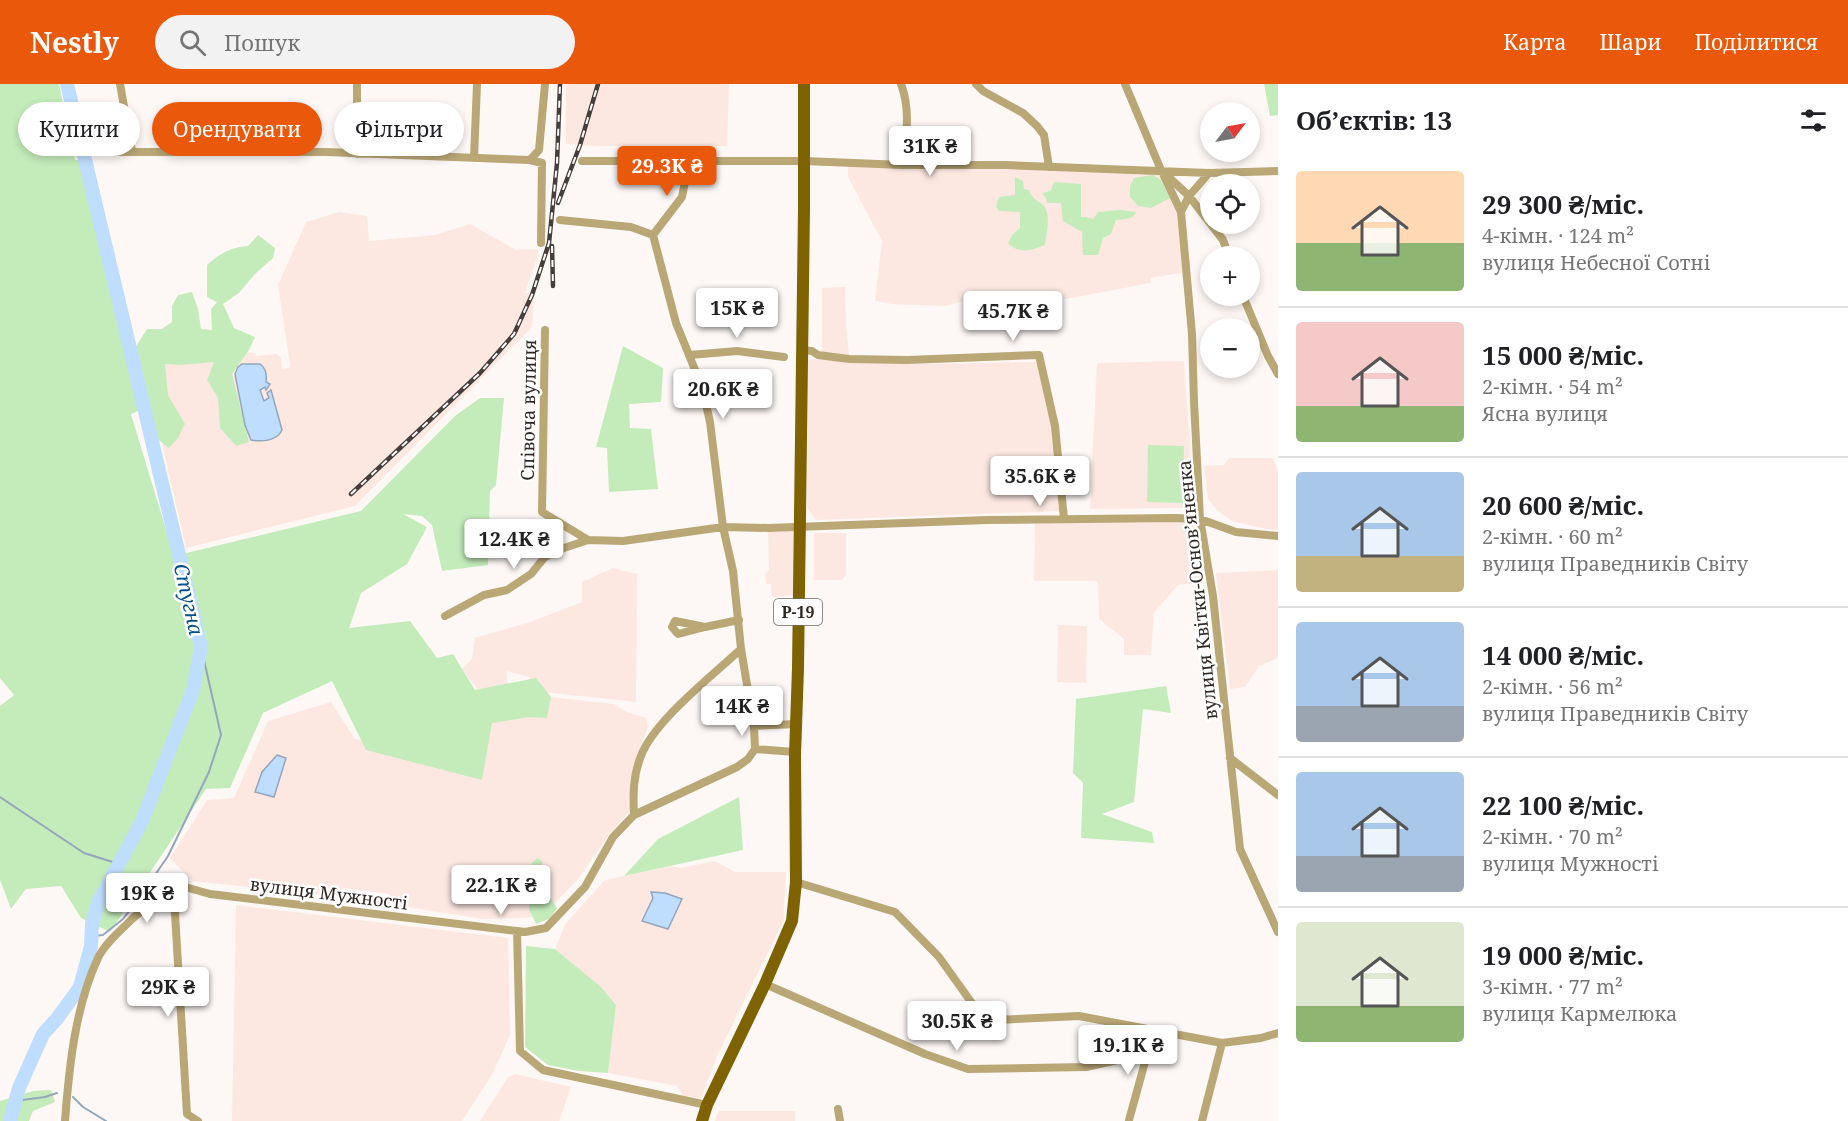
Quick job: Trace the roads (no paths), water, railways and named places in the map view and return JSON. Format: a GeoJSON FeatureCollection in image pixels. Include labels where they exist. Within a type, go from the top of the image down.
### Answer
{"type":"FeatureCollection","features":[{"type":"Feature","properties":{"kind":"main road","name":"Р-19"},"geometry":{"type":"LineString","coordinates":[[702,1121],[707,1105],[765,984],[792,921],[796,882],[795,752],[800,527],[804,84]]}},
{"type":"Feature","properties":{"kind":"street"},"geometry":{"type":"LineString","coordinates":[[120,84],[123,102]]}},
{"type":"Feature","properties":{"kind":"street"},"geometry":{"type":"LineString","coordinates":[[357,84],[357,102]]}},
{"type":"Feature","properties":{"kind":"street"},"geometry":{"type":"LineString","coordinates":[[474,158],[477,84]]}},
{"type":"Feature","properties":{"kind":"street"},"geometry":{"type":"LineString","coordinates":[[530,160],[539,150],[545,84]]}},
{"type":"Feature","properties":{"kind":"street"},"geometry":{"type":"LineString","coordinates":[[900,84],[905,94],[908,119],[903,165]]}},
{"type":"Feature","properties":{"kind":"street"},"geometry":{"type":"LineString","coordinates":[[976,84],[983,91],[1023,113],[1037,126],[1044,135],[1049,167]]}},
{"type":"Feature","properties":{"kind":"street"},"geometry":{"type":"LineString","coordinates":[[1125,84],[1181,212]]}},
{"type":"Feature","properties":{"kind":"street"},"geometry":{"type":"LineString","coordinates":[[140,151],[334,153]]}},
{"type":"Feature","properties":{"kind":"street"},"geometry":{"type":"LineString","coordinates":[[416,156],[530,160],[542,163],[541,243]]}},
{"type":"Feature","properties":{"kind":"street"},"geometry":{"type":"LineString","coordinates":[[582,161],[804,161],[1209,173],[1278,171]]}},
{"type":"Feature","properties":{"kind":"street"},"geometry":{"type":"LineString","coordinates":[[689,162],[682,197],[654,236],[676,323],[702,387],[710,423],[723,527],[733,571],[741,649],[754,726],[755,749],[795,752]]}},
{"type":"Feature","properties":{"kind":"street"},"geometry":{"type":"LineString","coordinates":[[1161,170],[1189,196],[1225,246]]}},
{"type":"Feature","properties":{"kind":"street"},"geometry":{"type":"LineString","coordinates":[[1181,212],[1189,196],[1209,173]]}},
{"type":"Feature","properties":{"kind":"street","name":"вулиця Квітки-Основʼяненка"},"geometry":{"type":"LineString","coordinates":[[1181,212],[1192,334],[1200,519],[1214,596],[1240,849],[1278,932]]}},
{"type":"Feature","properties":{"kind":"street"},"geometry":{"type":"LineString","coordinates":[[560,220],[631,227],[654,236]]}},
{"type":"Feature","properties":{"kind":"street"},"geometry":{"type":"LineString","coordinates":[[1247,306],[1278,374]]}},
{"type":"Feature","properties":{"kind":"street","name":"Співоча вулиця"},"geometry":{"type":"LineString","coordinates":[[545,330],[542,512],[588,540],[623,541],[723,527],[1175,518],[1200,519],[1236,532],[1278,536]]}},
{"type":"Feature","properties":{"kind":"street"},"geometry":{"type":"LineString","coordinates":[[802,350],[812,351],[818,355],[849,359],[907,360],[1039,355],[1055,426],[1064,519]]}},
{"type":"Feature","properties":{"kind":"street"},"geometry":{"type":"LineString","coordinates":[[690,355],[737,351],[784,357]]}},
{"type":"Feature","properties":{"kind":"street"},"geometry":{"type":"LineString","coordinates":[[445,616],[484,595],[507,590],[531,574],[544,558],[555,550],[588,540]]}},
{"type":"Feature","properties":{"kind":"street"},"geometry":{"type":"LineString","coordinates":[[705,627],[739,620]]}},
{"type":"Feature","properties":{"kind":"street"},"geometry":{"type":"LineString","coordinates":[[634,815],[633,789],[641,755],[661,723],[741,649]]}},
{"type":"Feature","properties":{"kind":"street"},"geometry":{"type":"LineString","coordinates":[[754,726],[796,724]]}},
{"type":"Feature","properties":{"kind":"street","name":"вулиця Мужності"},"geometry":{"type":"LineString","coordinates":[[174,897],[184,887],[210,894],[525,932],[546,928],[585,887],[613,837],[634,815],[737,767],[748,759],[755,749]]}},
{"type":"Feature","properties":{"kind":"street"},"geometry":{"type":"LineString","coordinates":[[1230,758],[1278,795]]}},
{"type":"Feature","properties":{"kind":"street"},"geometry":{"type":"LineString","coordinates":[[796,882],[895,912],[939,957],[974,1006],[995,1020],[1079,1016],[1222,1043],[1261,1038],[1278,1033]]}},
{"type":"Feature","properties":{"kind":"street"},"geometry":{"type":"LineString","coordinates":[[66,1121],[67,1094],[80,1010],[99,957],[112,939],[131,920],[149,906],[167,903],[174,897]]}},
{"type":"Feature","properties":{"kind":"street"},"geometry":{"type":"LineString","coordinates":[[174,897],[187,1114],[198,1121]]}},
{"type":"Feature","properties":{"kind":"street"},"geometry":{"type":"LineString","coordinates":[[517,931],[520,1051],[543,1070],[707,1105]]}},
{"type":"Feature","properties":{"kind":"street"},"geometry":{"type":"LineString","coordinates":[[765,984],[925,1054],[968,1069],[1086,1067],[1131,1057],[1143,1050],[1159,1031]]}},
{"type":"Feature","properties":{"kind":"street"},"geometry":{"type":"LineString","coordinates":[[1129,1120],[1151,1040]]}},
{"type":"Feature","properties":{"kind":"street"},"geometry":{"type":"LineString","coordinates":[[1202,1121],[1222,1043]]}},
{"type":"Feature","properties":{"kind":"street"},"geometry":{"type":"LineString","coordinates":[[838,1109],[840,1121]]}},
{"type":"Feature","properties":{"kind":"water"},"geometry":{"type":"Polygon","coordinates":[[[242,364],[260,364],[265,370],[266,382],[270,384],[266,390],[265,387],[260,390],[264,401],[269,398],[267,393],[271,390],[282,430],[273,439],[251,440],[245,425],[235,374],[242,364]]]}},
{"type":"Feature","properties":{"kind":"water"},"geometry":{"type":"Polygon","coordinates":[[[277,755],[286,758],[274,797],[255,792],[262,772],[277,755]]]}},
{"type":"Feature","properties":{"kind":"water"},"geometry":{"type":"Polygon","coordinates":[[[651,892],[665,893],[682,899],[668,929],[642,921],[653,898],[651,892]]]}},
{"type":"Feature","properties":{"kind":"waterway","name":"Стугна"},"geometry":{"type":"LineString","coordinates":[[10,1121],[19,1088],[43,1034],[80,987],[91,946],[92,924],[98,903],[142,821],[193,690],[201,647],[67,84]]}},
{"type":"Feature","properties":{"kind":"waterway"},"geometry":{"type":"LineString","coordinates":[[93,936],[103,935],[123,919],[140,897],[168,856],[209,772],[221,735],[201,647]]}},
{"type":"Feature","properties":{"kind":"waterway"},"geometry":{"type":"LineString","coordinates":[[0,797],[84,853],[119,864]]}},
{"type":"Feature","properties":{"kind":"waterway"},"geometry":{"type":"LineString","coordinates":[[15,1101],[57,1093]]}},
{"type":"Feature","properties":{"kind":"waterway"},"geometry":{"type":"LineString","coordinates":[[73,1097],[83,1107],[106,1121]]}},
{"type":"Feature","properties":{"kind":"railway"},"geometry":{"type":"LineString","coordinates":[[351,494],[480,373],[514,334],[532,295],[549,243],[557,163],[560,84]]}},
{"type":"Feature","properties":{"kind":"railway"},"geometry":{"type":"LineString","coordinates":[[558,203],[580,145],[598,84]]}},
{"type":"Feature","properties":{"kind":"railway"},"geometry":{"type":"LineString","coordinates":[[552,246],[553,286]]}}]}
